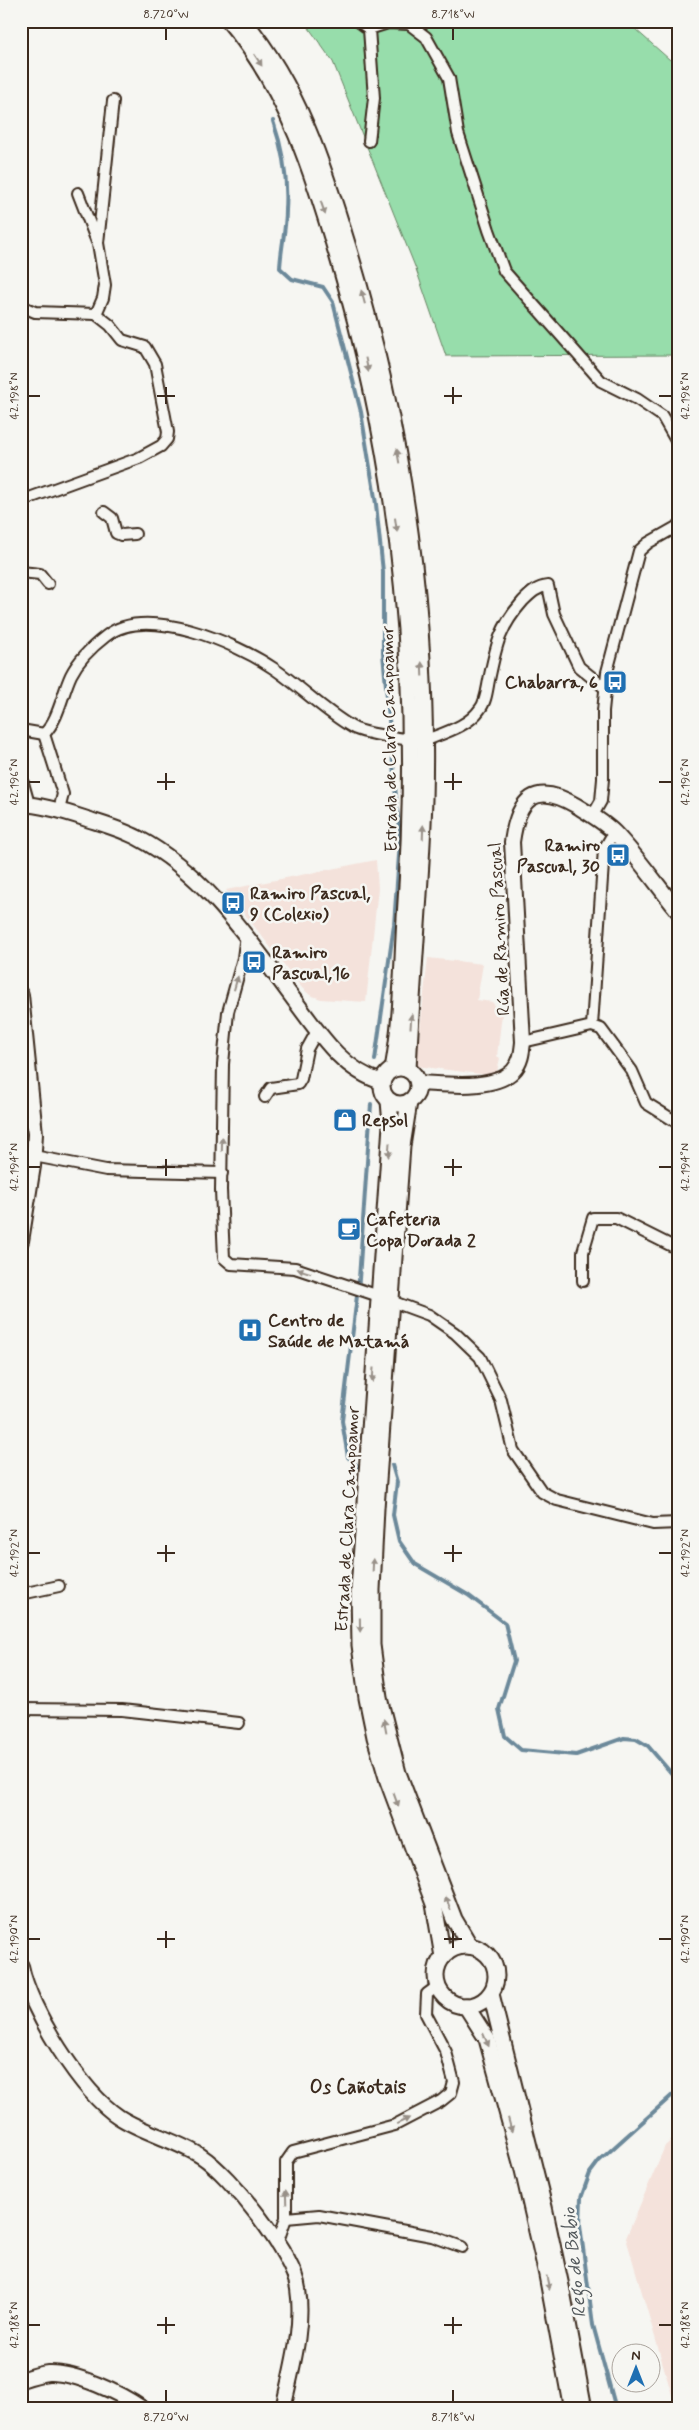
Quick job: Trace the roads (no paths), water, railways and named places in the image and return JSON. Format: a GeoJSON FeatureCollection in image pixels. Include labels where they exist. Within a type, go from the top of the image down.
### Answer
{"type":"FeatureCollection","features":[{"type":"Feature","properties":{"kind":"main road","name":"Estrada de Clara Campoamor"},"geometry":{"type":"LineString","coordinates":[[229,21],[257,57],[290,118],[329,226],[357,324],[382,436],[398,539],[407,619],[411,740],[420,880],[401,1070]]}},
{"type":"Feature","properties":{"kind":"main road","name":"Estrada de Clara Campoamor"},"geometry":{"type":"LineString","coordinates":[[244,21],[281,73],[301,113],[340,223],[371,329],[394,434],[413,555],[421,657],[411,740]]}},
{"type":"Feature","properties":{"kind":"main road"},"geometry":{"type":"LineString","coordinates":[[382,1082],[384,1077],[401,1070],[413,1073],[418,1083]]}},
{"type":"Feature","properties":{"kind":"main road","name":"Estrada de Clara Campoamor"},"geometry":{"type":"LineString","coordinates":[[382,1082],[383,1093],[389,1102],[391,1125],[359,1590],[360,1645],[367,1698],[375,1737],[388,1781],[434,1904],[443,1957],[436,1976],[438,1986]]}},
{"type":"Feature","properties":{"kind":"main road","name":"Estrada de Clara Campoamor"},"geometry":{"type":"LineString","coordinates":[[418,1083],[417,1094],[409,1102],[378,1297],[376,1508],[372,1590],[372,1645],[379,1698],[398,1773],[454,1919],[470,1946],[486,1953],[496,1968],[495,1986],[491,1994],[532,2158],[562,2291],[584,2409]]}},
{"type":"Feature","properties":{"kind":"main road"},"geometry":{"type":"LineString","coordinates":[[389,1102],[399,1105],[409,1102]]}},
{"type":"Feature","properties":{"kind":"main road"},"geometry":{"type":"LineString","coordinates":[[443,1957],[455,1949],[470,1946]]}},
{"type":"Feature","properties":{"kind":"main road"},"geometry":{"type":"LineString","coordinates":[[438,1986],[448,2000],[466,2006],[484,2001],[491,1994]]}},
{"type":"Feature","properties":{"kind":"main road"},"geometry":{"type":"LineString","coordinates":[[466,2006],[487,2039],[523,2170],[549,2285],[572,2409]]}},
{"type":"Feature","properties":{"kind":"main road","name":"Estrada de Clara Campoamor"},"geometry":{"type":"LineString","coordinates":[[532,2158],[548,2191],[575,2310],[593,2409]]}},
{"type":"Feature","properties":{"kind":"street"},"geometry":{"type":"LineString","coordinates":[[358,21],[368,29],[374,98],[369,141]]}},
{"type":"Feature","properties":{"kind":"street"},"geometry":{"type":"LineString","coordinates":[[368,29],[388,23],[409,24],[426,37],[449,78],[458,133],[488,230],[504,271],[602,381],[638,399],[662,416],[678,444]]}},
{"type":"Feature","properties":{"kind":"street"},"geometry":{"type":"LineString","coordinates":[[98,243],[113,101]]}},
{"type":"Feature","properties":{"kind":"street"},"geometry":{"type":"LineString","coordinates":[[78,193],[98,243],[106,285],[104,298],[96,314]]}},
{"type":"Feature","properties":{"kind":"street"},"geometry":{"type":"LineString","coordinates":[[21,306],[35,312],[96,314],[110,325],[122,340],[145,347],[155,364],[168,432],[167,439],[161,446],[139,458],[21,501]]}},
{"type":"Feature","properties":{"kind":"street"},"geometry":{"type":"LineString","coordinates":[[104,512],[112,518],[116,533],[121,535],[135,534]]}},
{"type":"Feature","properties":{"kind":"street"},"geometry":{"type":"LineString","coordinates":[[593,815],[601,801],[603,779],[603,711],[607,672],[639,551],[648,543],[678,526]]}},
{"type":"Feature","properties":{"kind":"street"},"geometry":{"type":"LineString","coordinates":[[21,572],[40,574],[48,584]]}},
{"type":"Feature","properties":{"kind":"street"},"geometry":{"type":"LineString","coordinates":[[44,734],[54,720],[72,674],[83,658],[116,629],[134,623],[179,628],[229,644],[272,667],[354,729],[411,740],[461,725],[474,718],[482,708],[496,642],[502,628],[519,606],[541,587],[548,586],[554,614],[579,667],[605,688]]}},
{"type":"Feature","properties":{"kind":"street"},"geometry":{"type":"LineString","coordinates":[[21,730],[44,734]]}},
{"type":"Feature","properties":{"kind":"street"},"geometry":{"type":"LineString","coordinates":[[44,734],[63,794],[59,810]]}},
{"type":"Feature","properties":{"kind":"street"},"geometry":{"type":"LineString","coordinates":[[21,776],[25,804],[59,810],[119,829],[154,847],[199,883],[246,935],[318,1031],[347,1063],[382,1082]]}},
{"type":"Feature","properties":{"kind":"street","name":"Rúa de Ramiro Pascual"},"geometry":{"type":"LineString","coordinates":[[418,1083],[472,1084],[497,1080],[514,1070],[519,1062],[523,1042],[512,870],[512,842],[516,817],[520,809],[532,797],[548,794],[572,802],[593,815],[614,832],[678,911]]}},
{"type":"Feature","properties":{"kind":"street"},"geometry":{"type":"LineString","coordinates":[[592,1026],[604,849],[614,832]]}},
{"type":"Feature","properties":{"kind":"street"},"geometry":{"type":"LineString","coordinates":[[246,935],[243,958],[228,1012],[223,1064],[222,1253],[227,1262],[231,1264],[295,1268],[429,1315],[455,1333],[480,1357],[500,1400],[513,1450],[542,1492],[557,1500],[653,1524],[678,1523]]}},
{"type":"Feature","properties":{"kind":"street"},"geometry":{"type":"LineString","coordinates":[[21,996],[34,1114],[34,1156],[21,1241]]}},
{"type":"Feature","properties":{"kind":"street"},"geometry":{"type":"LineString","coordinates":[[523,1042],[592,1026],[601,1029],[632,1071],[646,1103],[678,1123]]}},
{"type":"Feature","properties":{"kind":"street"},"geometry":{"type":"LineString","coordinates":[[265,1097],[271,1088],[298,1084],[301,1079],[307,1049],[318,1031]]}},
{"type":"Feature","properties":{"kind":"street"},"geometry":{"type":"LineString","coordinates":[[34,1156],[106,1170],[222,1173]]}},
{"type":"Feature","properties":{"kind":"street"},"geometry":{"type":"LineString","coordinates":[[583,1281],[583,1252],[593,1218],[616,1218],[678,1249]]}},
{"type":"Feature","properties":{"kind":"street"},"geometry":{"type":"LineString","coordinates":[[21,1594],[59,1586]]}},
{"type":"Feature","properties":{"kind":"street"},"geometry":{"type":"LineString","coordinates":[[21,1709],[122,1710],[239,1723]]}},
{"type":"Feature","properties":{"kind":"street"},"geometry":{"type":"LineString","coordinates":[[21,1966],[26,1987],[44,2025],[100,2102],[119,2117],[178,2143],[202,2157],[222,2173],[240,2193],[291,2267],[298,2286],[300,2305],[298,2332],[283,2409]]}},
{"type":"Feature","properties":{"kind":"street"},"geometry":{"type":"LineString","coordinates":[[276,2244],[286,2218],[286,2162],[293,2152],[394,2125],[441,2101],[451,2093],[454,2082],[446,2052],[426,2014],[427,1994],[438,1986]]}},
{"type":"Feature","properties":{"kind":"street"},"geometry":{"type":"LineString","coordinates":[[286,2218],[319,2215],[432,2236],[462,2247]]}},
{"type":"Feature","properties":{"kind":"street"},"geometry":{"type":"LineString","coordinates":[[21,2380],[48,2373],[62,2374],[111,2392],[143,2409]]}},
{"type":"Feature","properties":{"kind":"waterway"},"geometry":{"type":"LineString","coordinates":[[273,121],[280,143],[286,187],[286,217],[280,268],[292,279],[323,287],[333,302],[361,412],[376,504],[383,572],[383,653],[400,841],[394,925],[375,1060]]}},
{"type":"Feature","properties":{"kind":"waterway"},"geometry":{"type":"LineString","coordinates":[[357,1466],[348,1457],[342,1421],[359,1279],[371,1104]]}},
{"type":"Feature","properties":{"kind":"waterway","name":"Rego de Babio"},"geometry":{"type":"LineString","coordinates":[[392,1465],[397,1482],[393,1515],[399,1541],[415,1564],[468,1595],[505,1623],[514,1661],[499,1709],[505,1736],[521,1750],[576,1755],[624,1738],[636,1739],[648,1746],[678,1784]]}},
{"type":"Feature","properties":{"kind":"waterway","name":"Rego de Babio"},"geometry":{"type":"LineString","coordinates":[[616,2409],[593,2325],[580,2225],[581,2198],[590,2173],[599,2161],[678,2090]]}},
{"type":"Feature","properties":{"kind":"place","name":"Chabarra, 6"},"geometry":{"type":"Point","coordinates":[615,682]}},
{"type":"Feature","properties":{"kind":"place","name":"Ramiro Pascual, 30"},"geometry":{"type":"Point","coordinates":[618,855]}},
{"type":"Feature","properties":{"kind":"place","name":"Ramiro Pascual, 9 (Colexio)"},"geometry":{"type":"Point","coordinates":[233,903]}},
{"type":"Feature","properties":{"kind":"place","name":"Ramiro Pascual,16"},"geometry":{"type":"Point","coordinates":[254,962]}},
{"type":"Feature","properties":{"kind":"place","name":"Repsol"},"geometry":{"type":"Point","coordinates":[345,1120]}},
{"type":"Feature","properties":{"kind":"place","name":"Cafeteria Copa Dorada 2"},"geometry":{"type":"Point","coordinates":[349,1229]}},
{"type":"Feature","properties":{"kind":"place","name":"Centro de Saúde de Matamá"},"geometry":{"type":"Point","coordinates":[250,1330]}},
{"type":"Feature","properties":{"kind":"district","name":"Os Cañotais"},"geometry":{"type":"Point","coordinates":[358,2086]}}]}
